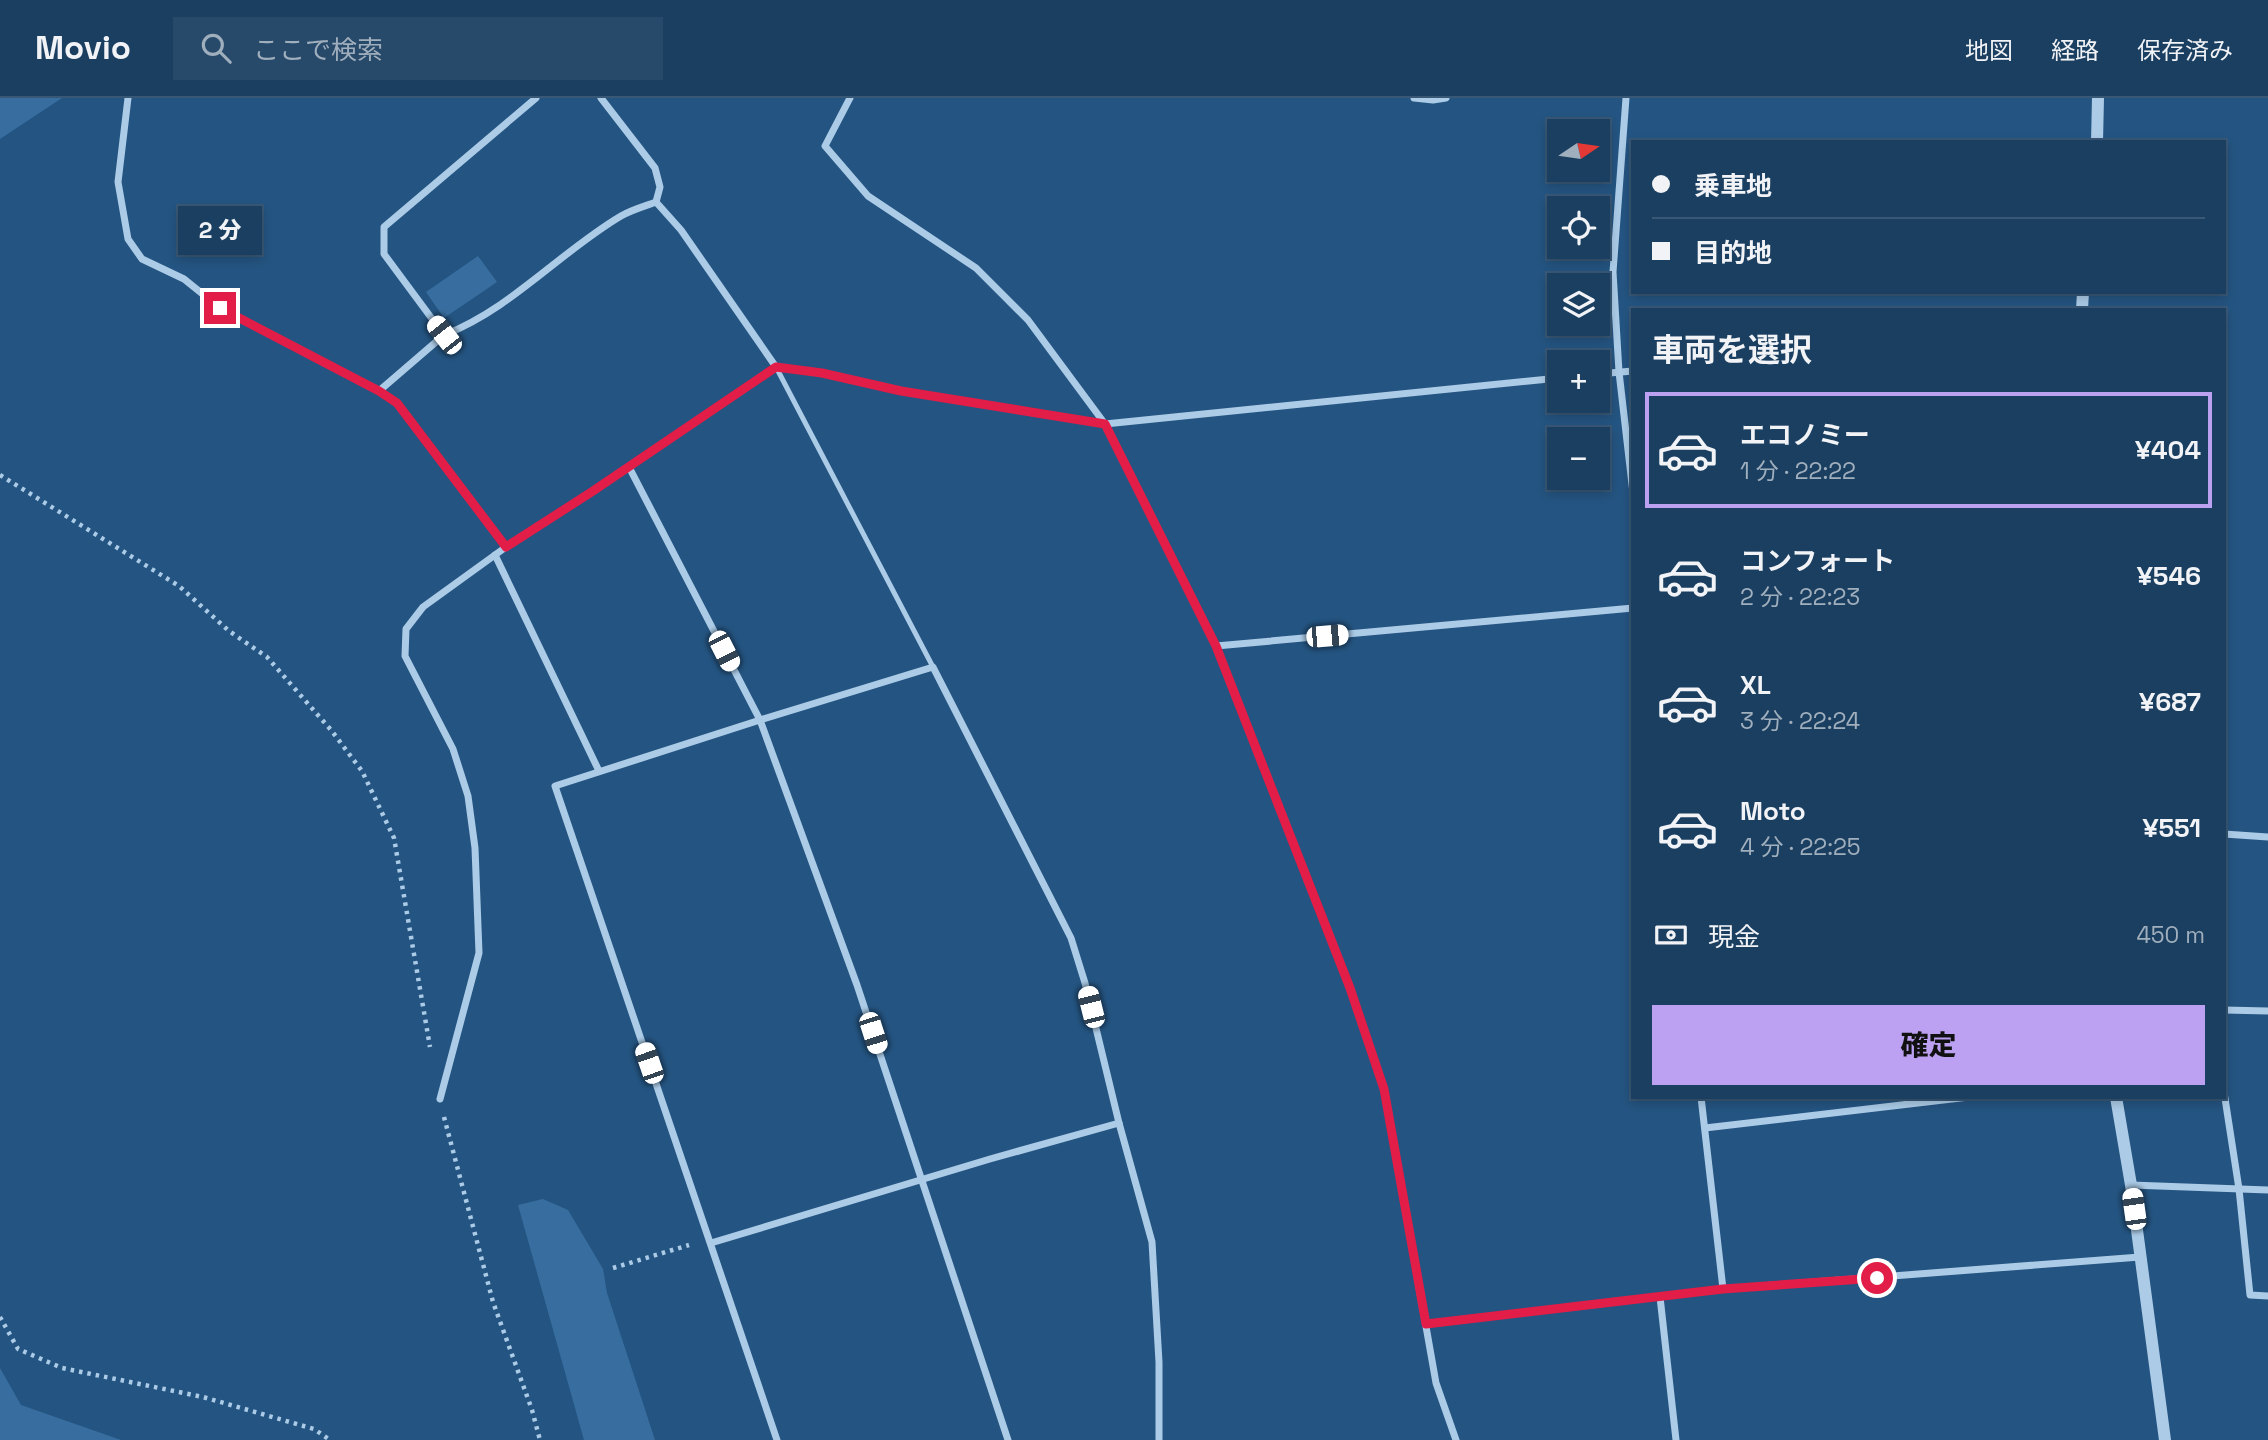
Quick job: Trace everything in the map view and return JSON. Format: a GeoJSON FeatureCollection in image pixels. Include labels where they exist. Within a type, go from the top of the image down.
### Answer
{"type":"FeatureCollection","features":[{"type":"Feature","properties":{"kind":"street"},"geometry":{"type":"LineString","coordinates":[[128,98],[118,182],[128,239],[142,259],[184,279],[220,308],[397,403],[506,547]]}},
{"type":"Feature","properties":{"kind":"street"},"geometry":{"type":"LineString","coordinates":[[444,335],[384,254],[384,227],[536,98]]}},
{"type":"Feature","properties":{"kind":"street"},"geometry":{"type":"LineString","coordinates":[[601,98],[655,168],[660,187],[656,202]]}},
{"type":"Feature","properties":{"kind":"street"},"geometry":{"type":"LineString","coordinates":[[850,98],[825,146],[868,196],[976,268],[1028,320],[1105,424],[1216,646],[1350,988],[1384,1089],[1436,1383],[1455,1440]]}},
{"type":"Feature","properties":{"kind":"street"},"geometry":{"type":"LineString","coordinates":[[1414,98],[1446,98]]}},
{"type":"Feature","properties":{"kind":"street"},"geometry":{"type":"LineString","coordinates":[[1626,98],[1613,272],[1619,372],[1631,476]]}},
{"type":"Feature","properties":{"kind":"street"},"geometry":{"type":"LineString","coordinates":[[2097,140],[2098,98]]}},
{"type":"Feature","properties":{"kind":"street"},"geometry":{"type":"LineString","coordinates":[[379,391],[444,335],[460,329],[499,305],[622,215],[656,202]]}},
{"type":"Feature","properties":{"kind":"street"},"geometry":{"type":"LineString","coordinates":[[656,202],[681,230],[776,367]]}},
{"type":"Feature","properties":{"kind":"street"},"geometry":{"type":"LineString","coordinates":[[440,1099],[479,953],[476,860],[468,796],[453,749],[405,656],[406,629],[423,607],[506,547],[776,367],[822,373],[901,391],[1105,424],[1547,379]]}},
{"type":"Feature","properties":{"kind":"street"},"geometry":{"type":"LineString","coordinates":[[1610,373],[1631,371]]}},
{"type":"Feature","properties":{"kind":"street"},"geometry":{"type":"LineString","coordinates":[[629,467],[760,720],[857,985],[1008,1440]]}},
{"type":"Feature","properties":{"kind":"street"},"geometry":{"type":"LineString","coordinates":[[495,555],[599,771]]}},
{"type":"Feature","properties":{"kind":"street"},"geometry":{"type":"LineString","coordinates":[[1216,646],[1631,608]]}},
{"type":"Feature","properties":{"kind":"street"},"geometry":{"type":"LineString","coordinates":[[777,1440],[555,786],[933,667],[1071,938],[1085,984],[1152,1242],[1159,1362],[1159,1440]]}},
{"type":"Feature","properties":{"kind":"street"},"geometry":{"type":"LineString","coordinates":[[2226,834],[2268,837]]}},
{"type":"Feature","properties":{"kind":"street"},"geometry":{"type":"LineString","coordinates":[[2226,1010],[2268,1011]]}},
{"type":"Feature","properties":{"kind":"street"},"geometry":{"type":"LineString","coordinates":[[1701,1099],[1723,1289]]}},
{"type":"Feature","properties":{"kind":"street"},"geometry":{"type":"LineString","coordinates":[[1705,1128],[1952,1099]]}},
{"type":"Feature","properties":{"kind":"street"},"geometry":{"type":"LineString","coordinates":[[2116,1099],[2131,1185],[2165,1440]]}},
{"type":"Feature","properties":{"kind":"street"},"geometry":{"type":"LineString","coordinates":[[2225,1099],[2239,1189],[2250,1295],[2268,1296]]}},
{"type":"Feature","properties":{"kind":"street"},"geometry":{"type":"LineString","coordinates":[[710,1241],[1119,1123]]}},
{"type":"Feature","properties":{"kind":"street"},"geometry":{"type":"LineString","coordinates":[[2131,1185],[2268,1190]]}},
{"type":"Feature","properties":{"kind":"street"},"geometry":{"type":"LineString","coordinates":[[1426,1324],[1723,1289],[2140,1256]]}},
{"type":"Feature","properties":{"kind":"street"},"geometry":{"type":"LineString","coordinates":[[1660,1297],[1676,1440]]}},
{"type":"Feature","properties":{"kind":"lane"},"geometry":{"type":"LineString","coordinates":[[776,367],[933,667]]}},
{"type":"Feature","properties":{"kind":"path"},"geometry":{"type":"LineString","coordinates":[[0,475],[178,586],[229,631],[267,657],[331,730],[362,771],[394,838],[440,1099],[493,1302],[540,1440]]}},
{"type":"Feature","properties":{"kind":"path"},"geometry":{"type":"LineString","coordinates":[[613,1268],[710,1241]]}},
{"type":"Feature","properties":{"kind":"path"},"geometry":{"type":"LineString","coordinates":[[0,1317],[18,1349],[62,1368],[203,1397],[314,1429],[330,1440]]}},
{"type":"Feature","properties":{"kind":"shaded area"},"geometry":{"type":"Polygon","coordinates":[[[0,98],[62,98],[0,139],[0,98]]]}},
{"type":"Feature","properties":{"kind":"shaded area"},"geometry":{"type":"Polygon","coordinates":[[[478,256],[497,282],[444,318],[426,292],[478,256]]]}},
{"type":"Feature","properties":{"kind":"shaded area"},"geometry":{"type":"Polygon","coordinates":[[[543,1199],[568,1210],[603,1269],[607,1293],[655,1440],[584,1440],[518,1205],[543,1199]]]}},
{"type":"Feature","properties":{"kind":"shaded area"},"geometry":{"type":"Polygon","coordinates":[[[0,1368],[21,1405],[121,1440],[0,1440],[0,1368]]]}},
{"type":"Feature","properties":{"kind":"route"},"geometry":{"type":"LineString","coordinates":[[220,308],[397,403],[506,547],[776,367],[822,373],[901,391],[1105,424],[1216,646],[1350,988],[1384,1089],[1426,1324],[1723,1289],[1877,1278]]}}]}
